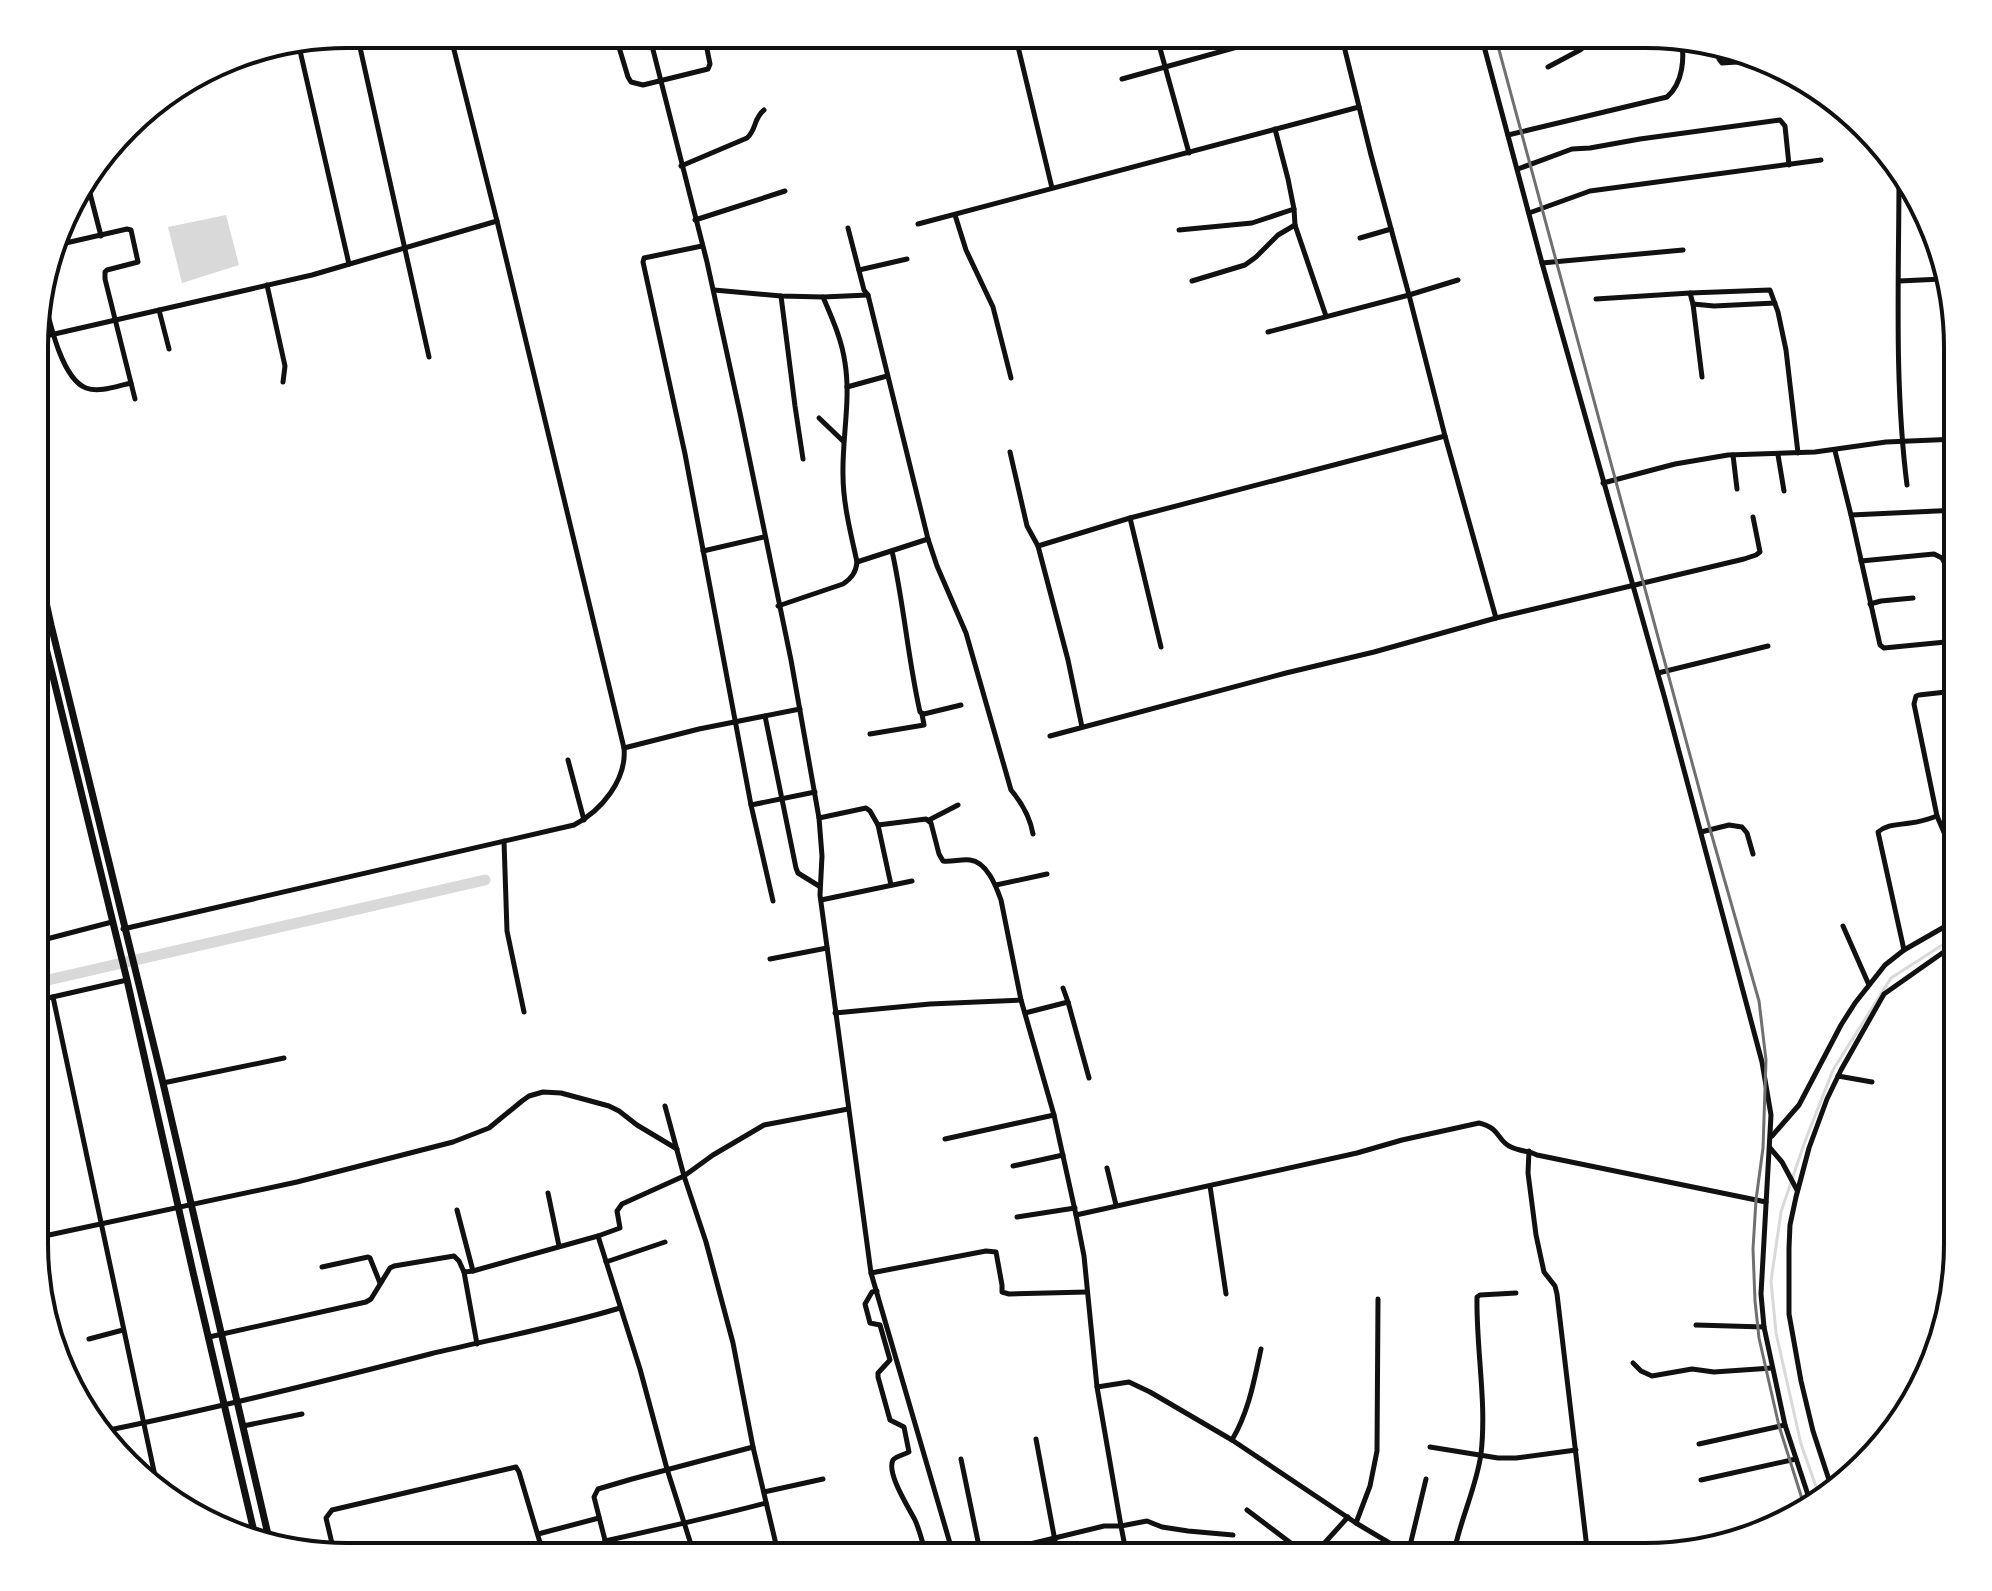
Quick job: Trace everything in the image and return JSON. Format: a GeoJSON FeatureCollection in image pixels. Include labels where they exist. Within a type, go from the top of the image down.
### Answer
{"type":"FeatureCollection","features":[{"type":"Feature","properties":{"kind":"main road"},"geometry":{"type":"LineString","coordinates":[[48,607],[267,1532]]}},
{"type":"Feature","properties":{"kind":"main road"},"geometry":{"type":"LineString","coordinates":[[48,656],[126,976],[253,1528]]}},
{"type":"Feature","properties":{"kind":"street"},"geometry":{"type":"LineString","coordinates":[[360,48],[429,357]]}},
{"type":"Feature","properties":{"kind":"street"},"geometry":{"type":"LineString","coordinates":[[48,939],[114,926],[125,928],[574,825],[603,802],[619,777],[625,760],[624,748],[454,48]]}},
{"type":"Feature","properties":{"kind":"street"},"geometry":{"type":"LineString","coordinates":[[619,48],[631,82],[643,85],[708,69],[707,48]]}},
{"type":"Feature","properties":{"kind":"street"},"geometry":{"type":"LineString","coordinates":[[652,48],[713,290],[740,413],[815,792],[822,856],[819,886],[871,1273],[950,1543]]}},
{"type":"Feature","properties":{"kind":"street"},"geometry":{"type":"LineString","coordinates":[[1019,48],[1052,188]]}},
{"type":"Feature","properties":{"kind":"street"},"geometry":{"type":"LineString","coordinates":[[1160,48],[1189,153]]}},
{"type":"Feature","properties":{"kind":"street"},"geometry":{"type":"LineString","coordinates":[[1122,79],[1235,48]]}},
{"type":"Feature","properties":{"kind":"street"},"geometry":{"type":"LineString","coordinates":[[1344,48],[1445,436],[1496,618]]}},
{"type":"Feature","properties":{"kind":"street"},"geometry":{"type":"LineString","coordinates":[[1485,48],[1762,1062],[1771,1115],[1772,1150],[1761,1294],[1764,1327],[1785,1425],[1808,1495]]}},
{"type":"Feature","properties":{"kind":"street"},"geometry":{"type":"LineString","coordinates":[[1548,67],[1583,48]]}},
{"type":"Feature","properties":{"kind":"street"},"geometry":{"type":"LineString","coordinates":[[1508,135],[1667,97],[1674,91],[1681,74],[1683,51]]}},
{"type":"Feature","properties":{"kind":"street"},"geometry":{"type":"LineString","coordinates":[[300,52],[349,264]]}},
{"type":"Feature","properties":{"kind":"street"},"geometry":{"type":"LineString","coordinates":[[918,224],[1359,107]]}},
{"type":"Feature","properties":{"kind":"street"},"geometry":{"type":"LineString","coordinates":[[681,166],[747,138],[764,110]]}},
{"type":"Feature","properties":{"kind":"street"},"geometry":{"type":"LineString","coordinates":[[1518,169],[1572,149],[1780,120],[1785,126],[1789,165]]}},
{"type":"Feature","properties":{"kind":"street"},"geometry":{"type":"LineString","coordinates":[[1275,129],[1295,225],[1326,316]]}},
{"type":"Feature","properties":{"kind":"street"},"geometry":{"type":"LineString","coordinates":[[1529,213],[1590,191],[1821,160]]}},
{"type":"Feature","properties":{"kind":"street"},"geometry":{"type":"LineString","coordinates":[[1899,190],[1902,441],[1907,485]]}},
{"type":"Feature","properties":{"kind":"street"},"geometry":{"type":"LineString","coordinates":[[695,220],[785,191]]}},
{"type":"Feature","properties":{"kind":"street"},"geometry":{"type":"LineString","coordinates":[[90,194],[101,236]]}},
{"type":"Feature","properties":{"kind":"street"},"geometry":{"type":"LineString","coordinates":[[1179,230],[1252,223],[1294,209]]}},
{"type":"Feature","properties":{"kind":"street"},"geometry":{"type":"LineString","coordinates":[[955,215],[966,250],[993,307],[1011,378]]}},
{"type":"Feature","properties":{"kind":"street"},"geometry":{"type":"LineString","coordinates":[[49,335],[267,285],[406,249],[497,221]]}},
{"type":"Feature","properties":{"kind":"street"},"geometry":{"type":"LineString","coordinates":[[1192,281],[1245,265],[1278,235],[1295,225]]}},
{"type":"Feature","properties":{"kind":"street"},"geometry":{"type":"LineString","coordinates":[[848,228],[864,290],[868,295],[928,539],[966,633],[1011,790],[1021,803],[1033,834]]}},
{"type":"Feature","properties":{"kind":"street"},"geometry":{"type":"LineString","coordinates":[[67,243],[129,229],[138,261],[105,272],[105,279],[135,399]]}},
{"type":"Feature","properties":{"kind":"street"},"geometry":{"type":"LineString","coordinates":[[1360,238],[1391,229]]}},
{"type":"Feature","properties":{"kind":"street"},"geometry":{"type":"LineString","coordinates":[[702,246],[644,258],[643,262],[685,454],[751,805],[773,901]]}},
{"type":"Feature","properties":{"kind":"street"},"geometry":{"type":"LineString","coordinates":[[1542,263],[1683,250]]}},
{"type":"Feature","properties":{"kind":"street"},"geometry":{"type":"LineString","coordinates":[[859,270],[907,259]]}},
{"type":"Feature","properties":{"kind":"street"},"geometry":{"type":"LineString","coordinates":[[1899,281],[1936,279]]}},
{"type":"Feature","properties":{"kind":"street"},"geometry":{"type":"LineString","coordinates":[[1268,332],[1458,280]]}},
{"type":"Feature","properties":{"kind":"street"},"geometry":{"type":"LineString","coordinates":[[267,285],[285,366],[283,382]]}},
{"type":"Feature","properties":{"kind":"street"},"geometry":{"type":"LineString","coordinates":[[1596,299],[1768,289],[1775,303],[1786,350],[1798,453]]}},
{"type":"Feature","properties":{"kind":"street"},"geometry":{"type":"LineString","coordinates":[[713,290],[781,296],[868,295]]}},
{"type":"Feature","properties":{"kind":"street"},"geometry":{"type":"LineString","coordinates":[[1690,293],[1702,377]]}},
{"type":"Feature","properties":{"kind":"street"},"geometry":{"type":"LineString","coordinates":[[781,296],[803,459]]}},
{"type":"Feature","properties":{"kind":"street"},"geometry":{"type":"LineString","coordinates":[[778,606],[843,584],[854,574],[857,562],[844,486],[847,387],[843,352],[823,297]]}},
{"type":"Feature","properties":{"kind":"street"},"geometry":{"type":"LineString","coordinates":[[1693,304],[1775,303]]}},
{"type":"Feature","properties":{"kind":"street"},"geometry":{"type":"LineString","coordinates":[[159,310],[169,349]]}},
{"type":"Feature","properties":{"kind":"street"},"geometry":{"type":"LineString","coordinates":[[50,321],[63,360],[83,387],[97,390],[131,383]]}},
{"type":"Feature","properties":{"kind":"street"},"geometry":{"type":"LineString","coordinates":[[847,387],[887,376]]}},
{"type":"Feature","properties":{"kind":"street"},"geometry":{"type":"LineString","coordinates":[[819,418],[844,441]]}},
{"type":"Feature","properties":{"kind":"street"},"geometry":{"type":"LineString","coordinates":[[1038,546],[1130,518],[1445,436]]}},
{"type":"Feature","properties":{"kind":"street"},"geometry":{"type":"LineString","coordinates":[[1603,483],[1675,464],[1733,455],[1835,451],[1902,441],[1944,439]]}},
{"type":"Feature","properties":{"kind":"street"},"geometry":{"type":"LineString","coordinates":[[1835,451],[1880,645],[1944,642]]}},
{"type":"Feature","properties":{"kind":"street"},"geometry":{"type":"LineString","coordinates":[[1010,452],[1027,526],[1038,546],[1068,660],[1082,727]]}},
{"type":"Feature","properties":{"kind":"street"},"geometry":{"type":"LineString","coordinates":[[1733,455],[1737,489]]}},
{"type":"Feature","properties":{"kind":"street"},"geometry":{"type":"LineString","coordinates":[[1778,455],[1784,491]]}},
{"type":"Feature","properties":{"kind":"street"},"geometry":{"type":"LineString","coordinates":[[1851,515],[1944,511]]}},
{"type":"Feature","properties":{"kind":"street"},"geometry":{"type":"LineString","coordinates":[[1050,736],[1496,618],[1744,559],[1759,553],[1753,517]]}},
{"type":"Feature","properties":{"kind":"street"},"geometry":{"type":"LineString","coordinates":[[1130,518],[1161,647]]}},
{"type":"Feature","properties":{"kind":"street"},"geometry":{"type":"LineString","coordinates":[[703,551],[764,537]]}},
{"type":"Feature","properties":{"kind":"street"},"geometry":{"type":"LineString","coordinates":[[857,562],[928,539]]}},
{"type":"Feature","properties":{"kind":"street"},"geometry":{"type":"LineString","coordinates":[[870,734],[924,725],[909,661],[903,603],[892,551]]}},
{"type":"Feature","properties":{"kind":"street"},"geometry":{"type":"LineString","coordinates":[[1861,561],[1934,554],[1944,562]]}},
{"type":"Feature","properties":{"kind":"street"},"geometry":{"type":"LineString","coordinates":[[1870,604],[1913,598]]}},
{"type":"Feature","properties":{"kind":"street"},"geometry":{"type":"LineString","coordinates":[[1658,673],[1768,646]]}},
{"type":"Feature","properties":{"kind":"street"},"geometry":{"type":"LineString","coordinates":[[1944,692],[1919,695],[1915,701],[1937,816],[1944,832]]}},
{"type":"Feature","properties":{"kind":"street"},"geometry":{"type":"LineString","coordinates":[[922,714],[961,705]]}},
{"type":"Feature","properties":{"kind":"street"},"geometry":{"type":"LineString","coordinates":[[624,748],[800,709]]}},
{"type":"Feature","properties":{"kind":"street"},"geometry":{"type":"LineString","coordinates":[[765,716],[796,868],[798,873],[819,886]]}},
{"type":"Feature","properties":{"kind":"street"},"geometry":{"type":"LineString","coordinates":[[568,760],[584,820]]}},
{"type":"Feature","properties":{"kind":"street"},"geometry":{"type":"LineString","coordinates":[[751,805],[815,792]]}},
{"type":"Feature","properties":{"kind":"street"},"geometry":{"type":"LineString","coordinates":[[878,825],[929,820],[958,805]]}},
{"type":"Feature","properties":{"kind":"street"},"geometry":{"type":"LineString","coordinates":[[819,818],[866,808],[870,811],[878,825],[891,885]]}},
{"type":"Feature","properties":{"kind":"street"},"geometry":{"type":"LineString","coordinates":[[1904,950],[1878,832],[1886,826],[1937,816]]}},
{"type":"Feature","properties":{"kind":"street"},"geometry":{"type":"LineString","coordinates":[[929,820],[943,861],[974,861],[982,866],[996,885],[1001,900],[1021,1000],[1054,1115],[1076,1212],[1097,1387],[1124,1543]]}},
{"type":"Feature","properties":{"kind":"street"},"geometry":{"type":"LineString","coordinates":[[1701,832],[1729,825],[1742,827],[1753,854]]}},
{"type":"Feature","properties":{"kind":"street"},"geometry":{"type":"LineString","coordinates":[[504,841],[507,931],[524,1012]]}},
{"type":"Feature","properties":{"kind":"street"},"geometry":{"type":"LineString","coordinates":[[996,885],[1047,874]]}},
{"type":"Feature","properties":{"kind":"street"},"geometry":{"type":"LineString","coordinates":[[821,900],[912,881]]}},
{"type":"Feature","properties":{"kind":"street"},"geometry":{"type":"LineString","coordinates":[[1843,926],[1869,985]]}},
{"type":"Feature","properties":{"kind":"street"},"geometry":{"type":"LineString","coordinates":[[1771,1137],[1799,1105],[1841,1025],[1885,965],[1944,927]]}},
{"type":"Feature","properties":{"kind":"street"},"geometry":{"type":"LineString","coordinates":[[770,959],[827,948]]}},
{"type":"Feature","properties":{"kind":"street"},"geometry":{"type":"LineString","coordinates":[[1829,1480],[1813,1431],[1790,1325],[1790,1225],[1796,1194],[1816,1128],[1838,1076],[1884,994],[1944,952]]}},
{"type":"Feature","properties":{"kind":"street"},"geometry":{"type":"LineString","coordinates":[[48,998],[126,976]]}},
{"type":"Feature","properties":{"kind":"street"},"geometry":{"type":"LineString","coordinates":[[1063,988],[1089,1078]]}},
{"type":"Feature","properties":{"kind":"street"},"geometry":{"type":"LineString","coordinates":[[53,997],[155,1473]]}},
{"type":"Feature","properties":{"kind":"street"},"geometry":{"type":"LineString","coordinates":[[835,1013],[1021,1000]]}},
{"type":"Feature","properties":{"kind":"street"},"geometry":{"type":"LineString","coordinates":[[1025,1013],[1068,1002]]}},
{"type":"Feature","properties":{"kind":"street"},"geometry":{"type":"LineString","coordinates":[[163,1083],[284,1058]]}},
{"type":"Feature","properties":{"kind":"street"},"geometry":{"type":"LineString","coordinates":[[1838,1076],[1872,1082]]}},
{"type":"Feature","properties":{"kind":"street"},"geometry":{"type":"LineString","coordinates":[[48,1235],[297,1182],[469,1138],[489,1128],[529,1096],[543,1092],[561,1093],[609,1106],[677,1149]]}},
{"type":"Feature","properties":{"kind":"street"},"geometry":{"type":"LineString","coordinates":[[665,1106],[733,1343],[776,1543]]}},
{"type":"Feature","properties":{"kind":"street"},"geometry":{"type":"LineString","coordinates":[[464,1272],[620,1228],[617,1211],[622,1204],[684,1176],[764,1125],[848,1109]]}},
{"type":"Feature","properties":{"kind":"street"},"geometry":{"type":"LineString","coordinates":[[945,1139],[1054,1115]]}},
{"type":"Feature","properties":{"kind":"street"},"geometry":{"type":"LineString","coordinates":[[1017,1217],[1076,1212],[1210,1186],[1479,1123],[1496,1130],[1509,1147],[1537,1155],[1766,1202]]}},
{"type":"Feature","properties":{"kind":"street"},"geometry":{"type":"LineString","coordinates":[[1772,1150],[1794,1184],[1796,1194]]}},
{"type":"Feature","properties":{"kind":"street"},"geometry":{"type":"LineString","coordinates":[[1529,1151],[1528,1173],[1536,1235],[1545,1274],[1556,1289],[1586,1543]]}},
{"type":"Feature","properties":{"kind":"street"},"geometry":{"type":"LineString","coordinates":[[1013,1166],[1063,1155]]}},
{"type":"Feature","properties":{"kind":"street"},"geometry":{"type":"LineString","coordinates":[[1107,1168],[1116,1205]]}},
{"type":"Feature","properties":{"kind":"street"},"geometry":{"type":"LineString","coordinates":[[1210,1186],[1226,1294]]}},
{"type":"Feature","properties":{"kind":"street"},"geometry":{"type":"LineString","coordinates":[[548,1193],[559,1246]]}},
{"type":"Feature","properties":{"kind":"street"},"geometry":{"type":"LineString","coordinates":[[457,1210],[473,1271]]}},
{"type":"Feature","properties":{"kind":"street"},"geometry":{"type":"LineString","coordinates":[[598,1236],[691,1543]]}},
{"type":"Feature","properties":{"kind":"street"},"geometry":{"type":"LineString","coordinates":[[606,1262],[665,1242]]}},
{"type":"Feature","properties":{"kind":"street"},"geometry":{"type":"LineString","coordinates":[[871,1273],[986,1251],[996,1252],[1002,1292],[1087,1292]]}},
{"type":"Feature","properties":{"kind":"street"},"geometry":{"type":"LineString","coordinates":[[209,1337],[366,1302],[390,1268],[449,1255],[459,1261],[464,1272],[477,1344]]}},
{"type":"Feature","properties":{"kind":"street"},"geometry":{"type":"LineString","coordinates":[[322,1267],[368,1257],[381,1284]]}},
{"type":"Feature","properties":{"kind":"street"},"geometry":{"type":"LineString","coordinates":[[877,1291],[872,1292],[865,1304],[870,1323],[880,1325],[890,1360],[878,1377],[890,1420],[904,1427],[909,1452],[896,1457],[892,1468],[922,1543]]}},
{"type":"Feature","properties":{"kind":"street"},"geometry":{"type":"LineString","coordinates":[[1456,1543],[1481,1456],[1477,1297],[1516,1293]]}},
{"type":"Feature","properties":{"kind":"street"},"geometry":{"type":"LineString","coordinates":[[1356,1523],[1370,1486],[1377,1451],[1378,1299]]}},
{"type":"Feature","properties":{"kind":"street"},"geometry":{"type":"LineString","coordinates":[[113,1429],[237,1403],[620,1308]]}},
{"type":"Feature","properties":{"kind":"street"},"geometry":{"type":"LineString","coordinates":[[1696,1325],[1764,1327]]}},
{"type":"Feature","properties":{"kind":"street"},"geometry":{"type":"LineString","coordinates":[[89,1339],[123,1330]]}},
{"type":"Feature","properties":{"kind":"street"},"geometry":{"type":"LineString","coordinates":[[1232,1440],[1243,1422],[1250,1401],[1261,1349]]}},
{"type":"Feature","properties":{"kind":"street"},"geometry":{"type":"LineString","coordinates":[[1633,1363],[1652,1376],[1692,1369],[1714,1372],[1772,1368]]}},
{"type":"Feature","properties":{"kind":"street"},"geometry":{"type":"LineString","coordinates":[[1097,1387],[1122,1382],[1136,1385],[1232,1440],[1389,1543]]}},
{"type":"Feature","properties":{"kind":"street"},"geometry":{"type":"LineString","coordinates":[[242,1426],[302,1414]]}},
{"type":"Feature","properties":{"kind":"street"},"geometry":{"type":"LineString","coordinates":[[1699,1444],[1785,1425]]}},
{"type":"Feature","properties":{"kind":"street"},"geometry":{"type":"LineString","coordinates":[[1036,1439],[1055,1543]]}},
{"type":"Feature","properties":{"kind":"street"},"geometry":{"type":"LineString","coordinates":[[753,1447],[598,1489],[594,1496],[599,1518],[605,1541],[766,1503]]}},
{"type":"Feature","properties":{"kind":"street"},"geometry":{"type":"LineString","coordinates":[[1430,1447],[1481,1456],[1516,1458],[1576,1450]]}},
{"type":"Feature","properties":{"kind":"street"},"geometry":{"type":"LineString","coordinates":[[961,1459],[977,1543]]}},
{"type":"Feature","properties":{"kind":"street"},"geometry":{"type":"LineString","coordinates":[[1701,1480],[1796,1459]]}},
{"type":"Feature","properties":{"kind":"street"},"geometry":{"type":"LineString","coordinates":[[332,1542],[326,1518],[329,1512],[512,1468],[518,1470],[540,1543]]}},
{"type":"Feature","properties":{"kind":"street"},"geometry":{"type":"LineString","coordinates":[[764,1492],[823,1479]]}},
{"type":"Feature","properties":{"kind":"street"},"geometry":{"type":"LineString","coordinates":[[1413,1543],[1426,1479]]}},
{"type":"Feature","properties":{"kind":"street"},"geometry":{"type":"LineString","coordinates":[[1247,1510],[1290,1543]]}},
{"type":"Feature","properties":{"kind":"street"},"geometry":{"type":"LineString","coordinates":[[1325,1543],[1348,1517]]}},
{"type":"Feature","properties":{"kind":"street"},"geometry":{"type":"LineString","coordinates":[[538,1534],[599,1518]]}},
{"type":"Feature","properties":{"kind":"street"},"geometry":{"type":"LineString","coordinates":[[1036,1543],[1104,1526],[1147,1521],[1162,1527],[1233,1535]]}},
{"type":"Feature","properties":{"kind":"shaded area"},"geometry":{"type":"Polygon","coordinates":[[[226,215],[239,265],[182,283],[168,227],[226,215]]]}},
{"type":"Feature","properties":{"kind":"waterway"},"geometry":{"type":"LineString","coordinates":[[48,980],[485,880]]}},
{"type":"Feature","properties":{"kind":"waterway"},"geometry":{"type":"LineString","coordinates":[[1817,1489],[1801,1444],[1776,1333],[1771,1281],[1781,1212],[1833,1070],[1891,978],[1944,944]]}},
{"type":"Feature","properties":{"kind":"railway"},"geometry":{"type":"LineString","coordinates":[[1499,48],[1759,1001],[1766,1060],[1763,1148],[1753,1249],[1755,1301],[1759,1338],[1779,1426],[1802,1498]]}}]}
